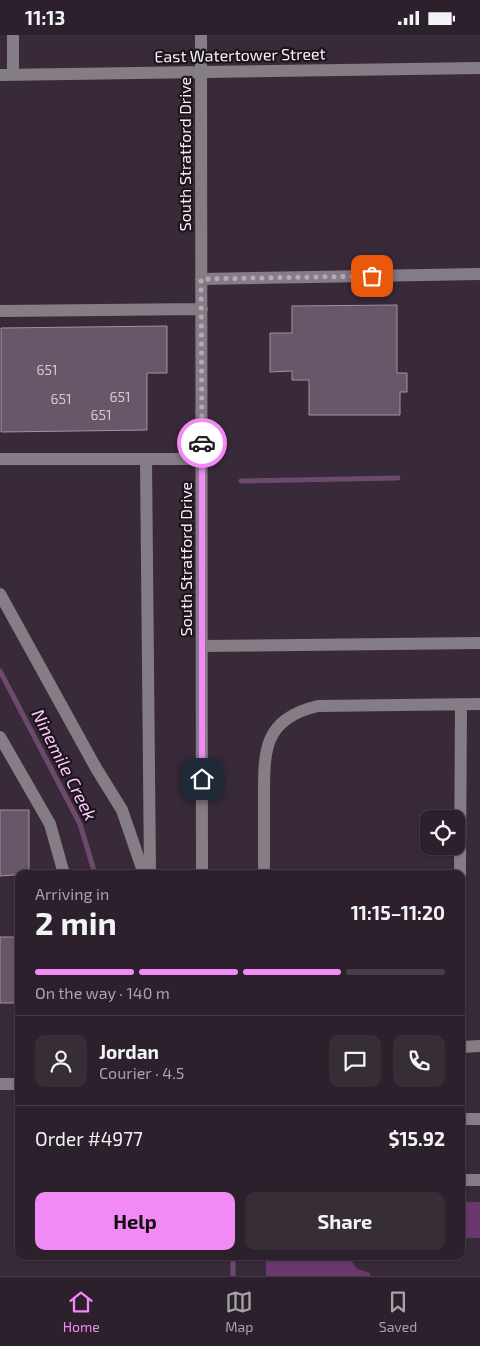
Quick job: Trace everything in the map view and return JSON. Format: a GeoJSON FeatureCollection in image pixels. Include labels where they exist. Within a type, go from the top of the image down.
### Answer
{"type":"FeatureCollection","features":[{"type":"Feature","properties":{"kind":"street"},"geometry":{"type":"LineString","coordinates":[[6,75],[13,35]]}},
{"type":"Feature","properties":{"kind":"street","name":"South Stratford Drive"},"geometry":{"type":"LineString","coordinates":[[201,35],[202,870]]}},
{"type":"Feature","properties":{"kind":"street","name":"East Watertower Street"},"geometry":{"type":"LineString","coordinates":[[6,75],[480,68]]}},
{"type":"Feature","properties":{"kind":"street"},"geometry":{"type":"LineString","coordinates":[[201,279],[480,274]]}},
{"type":"Feature","properties":{"kind":"street"},"geometry":{"type":"LineString","coordinates":[[0,311],[202,309]]}},
{"type":"Feature","properties":{"kind":"street"},"geometry":{"type":"LineString","coordinates":[[0,459],[202,459]]}},
{"type":"Feature","properties":{"kind":"street"},"geometry":{"type":"LineString","coordinates":[[146,459],[150,870]]}},
{"type":"Feature","properties":{"kind":"street"},"geometry":{"type":"LineString","coordinates":[[0,594],[96,768],[122,810],[143,870]]}},
{"type":"Feature","properties":{"kind":"street"},"geometry":{"type":"LineString","coordinates":[[202,646],[480,643]]}},
{"type":"Feature","properties":{"kind":"street"},"geometry":{"type":"LineString","coordinates":[[460,870],[461,704]]}},
{"type":"Feature","properties":{"kind":"street"},"geometry":{"type":"LineString","coordinates":[[264,870],[264,759],[266,748],[280,725],[303,710],[318,706],[480,704]]}},
{"type":"Feature","properties":{"kind":"street"},"geometry":{"type":"LineString","coordinates":[[0,737],[50,824],[63,870]]}},
{"type":"Feature","properties":{"kind":"street"},"geometry":{"type":"LineString","coordinates":[[465,1047],[480,1046]]}},
{"type":"Feature","properties":{"kind":"street"},"geometry":{"type":"LineString","coordinates":[[0,1084],[15,1084]]}},
{"type":"Feature","properties":{"kind":"street"},"geometry":{"type":"LineString","coordinates":[[465,1119],[480,1119]]}},
{"type":"Feature","properties":{"kind":"street"},"geometry":{"type":"LineString","coordinates":[[465,1180],[480,1180]]}},
{"type":"Feature","properties":{"kind":"shaded area"},"geometry":{"type":"Polygon","coordinates":[[[465,1202],[480,1202],[480,1238],[465,1238],[465,1202]]]}},
{"type":"Feature","properties":{"kind":"shaded area"},"geometry":{"type":"Polygon","coordinates":[[[266,1260],[351,1260],[357,1269],[370,1273],[370,1276],[266,1276],[266,1260]]]}},
{"type":"Feature","properties":{"kind":"building"},"geometry":{"type":"Polygon","coordinates":[[[397,305],[397,373],[407,373],[407,392],[400,392],[400,415],[309,415],[309,380],[292,380],[292,371],[270,372],[270,333],[292,333],[292,306],[397,305]]]}},
{"type":"Feature","properties":{"kind":"building"},"geometry":{"type":"Polygon","coordinates":[[[167,326],[167,373],[147,373],[147,430],[1,432],[1,328],[167,326]]]}},
{"type":"Feature","properties":{"kind":"building"},"geometry":{"type":"Polygon","coordinates":[[[0,810],[29,810],[29,870],[15,870],[15,875],[0,876],[0,810]]]}},
{"type":"Feature","properties":{"kind":"building"},"geometry":{"type":"Polygon","coordinates":[[[0,937],[15,937],[15,1003],[0,1003],[0,937]]]}},
{"type":"Feature","properties":{"kind":"waterway"},"geometry":{"type":"LineString","coordinates":[[241,481],[398,478]]}},
{"type":"Feature","properties":{"kind":"waterway","name":"Ninemile Creek"},"geometry":{"type":"LineString","coordinates":[[0,671],[80,824],[94,870]]}},
{"type":"Feature","properties":{"kind":"waterway","name":"Ninemile Creek"},"geometry":{"type":"LineString","coordinates":[[232,1260],[233,1276]]}},
{"type":"Feature","properties":{"kind":"way so far"},"geometry":{"type":"LineString","coordinates":[[202,443],[201,279],[372,276]]}},
{"type":"Feature","properties":{"kind":"route"},"geometry":{"type":"LineString","coordinates":[[202,443],[202,779]]}}]}
